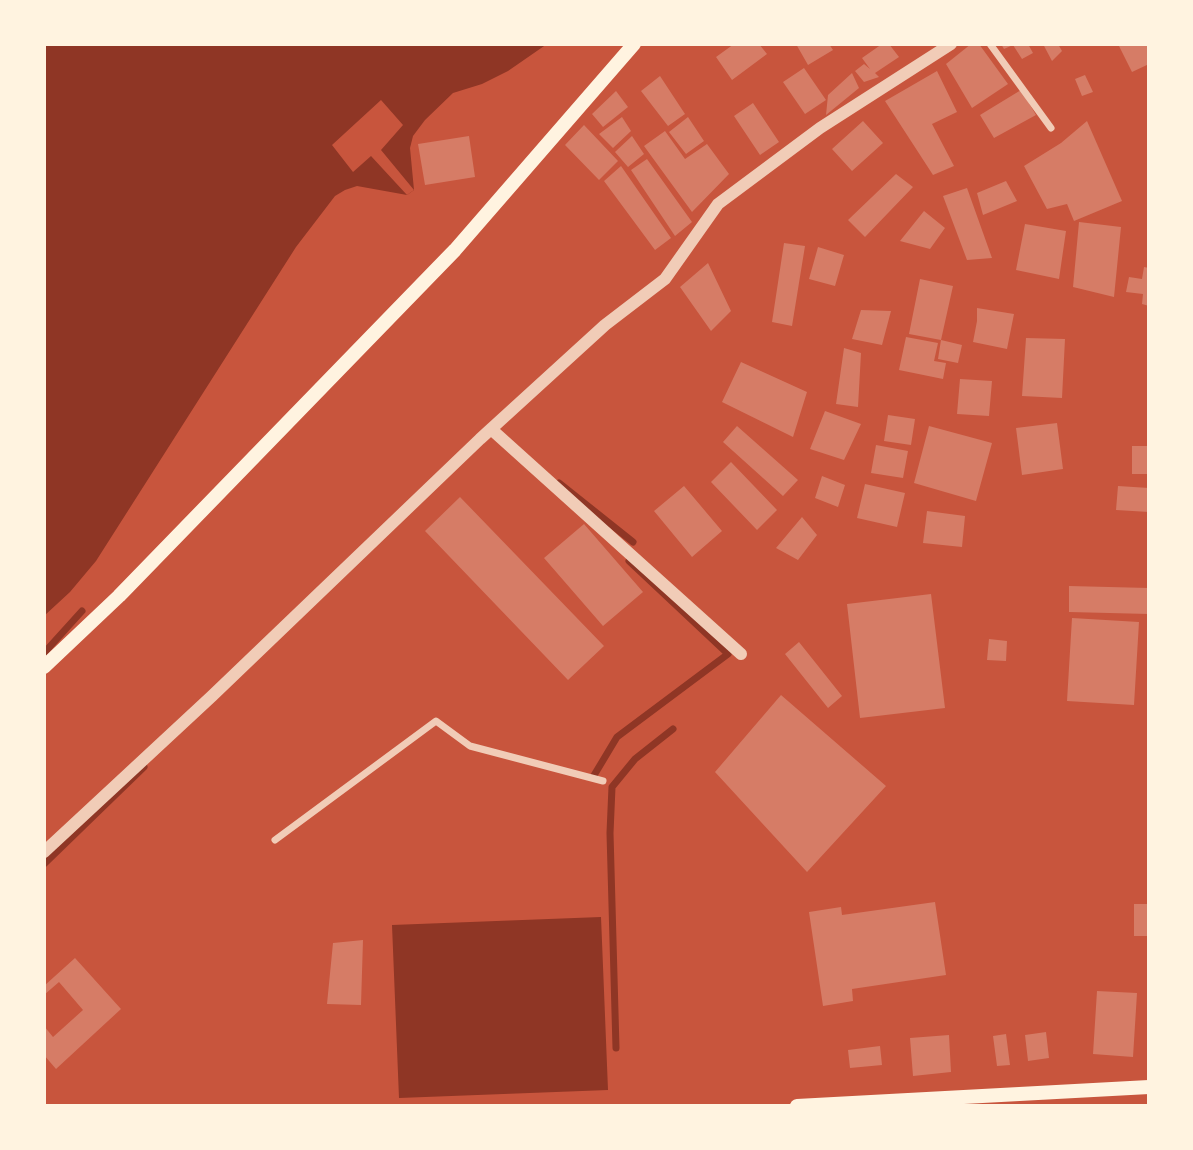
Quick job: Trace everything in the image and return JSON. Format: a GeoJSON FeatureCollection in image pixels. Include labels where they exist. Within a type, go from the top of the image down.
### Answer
{"type":"FeatureCollection","features":[{"type":"Feature","properties":{"kind":"main road"},"geometry":{"type":"LineString","coordinates":[[44,667],[119,596],[455,250],[634,44]]}},
{"type":"Feature","properties":{"kind":"main road"},"geometry":{"type":"LineString","coordinates":[[797,1106],[1149,1087]]}},
{"type":"Feature","properties":{"kind":"street"},"geometry":{"type":"LineString","coordinates":[[44,852],[222,687],[491,429],[606,325],[666,279],[718,204],[820,128],[951,44]]}},
{"type":"Feature","properties":{"kind":"street"},"geometry":{"type":"LineString","coordinates":[[990,44],[1051,128]]}},
{"type":"Feature","properties":{"kind":"street"},"geometry":{"type":"LineString","coordinates":[[491,429],[741,654]]}},
{"type":"Feature","properties":{"kind":"street"},"geometry":{"type":"LineString","coordinates":[[275,840],[436,721],[470,746],[603,781]]}},
{"type":"Feature","properties":{"kind":"shaded area"},"geometry":{"type":"Polygon","coordinates":[[[44,44],[547,44],[508,71],[482,84],[453,93],[425,120],[413,136],[410,148],[414,190],[407,195],[357,186],[335,196],[296,247],[96,561],[70,592],[44,616],[44,44]]]}},
{"type":"Feature","properties":{"kind":"shaded area"},"geometry":{"type":"Polygon","coordinates":[[[601,917],[608,1090],[399,1098],[392,925],[601,917]]]}},
{"type":"Feature","properties":{"kind":"pier"},"geometry":{"type":"Polygon","coordinates":[[[381,100],[403,125],[381,150],[414,190],[407,195],[371,156],[353,172],[332,145],[381,100]]]}},
{"type":"Feature","properties":{"kind":"building"},"geometry":{"type":"Polygon","coordinates":[[[734,44],[759,44],[767,54],[732,80],[716,57],[734,44]]]}},
{"type":"Feature","properties":{"kind":"building"},"geometry":{"type":"Polygon","coordinates":[[[796,44],[829,44],[833,50],[808,65],[796,44]]]}},
{"type":"Feature","properties":{"kind":"building"},"geometry":{"type":"Polygon","coordinates":[[[882,44],[889,44],[899,57],[875,73],[879,77],[864,82],[855,71],[864,64],[870,69],[862,58],[882,44]]]}},
{"type":"Feature","properties":{"kind":"building"},"geometry":{"type":"Polygon","coordinates":[[[971,44],[979,44],[1008,84],[972,108],[946,64],[971,44]]]}},
{"type":"Feature","properties":{"kind":"building"},"geometry":{"type":"Polygon","coordinates":[[[1001,44],[1028,44],[1033,53],[1022,59],[1013,45],[1004,49],[1001,44]]]}},
{"type":"Feature","properties":{"kind":"building"},"geometry":{"type":"Polygon","coordinates":[[[1043,44],[1058,44],[1062,51],[1052,61],[1043,44]]]}},
{"type":"Feature","properties":{"kind":"building"},"geometry":{"type":"Polygon","coordinates":[[[1118,44],[1149,44],[1149,64],[1132,72],[1118,44]]]}},
{"type":"Feature","properties":{"kind":"building"},"geometry":{"type":"Polygon","coordinates":[[[804,68],[826,100],[805,114],[783,82],[804,68]]]}},
{"type":"Feature","properties":{"kind":"building"},"geometry":{"type":"Polygon","coordinates":[[[937,71],[957,112],[932,124],[954,166],[933,175],[885,101],[937,71]]]}},
{"type":"Feature","properties":{"kind":"building"},"geometry":{"type":"Polygon","coordinates":[[[852,73],[859,88],[826,115],[828,95],[852,73]]]}},
{"type":"Feature","properties":{"kind":"building"},"geometry":{"type":"Polygon","coordinates":[[[1085,75],[1093,92],[1082,96],[1075,79],[1085,75]]]}},
{"type":"Feature","properties":{"kind":"building"},"geometry":{"type":"Polygon","coordinates":[[[660,76],[685,114],[668,126],[641,91],[660,76]]]}},
{"type":"Feature","properties":{"kind":"building"},"geometry":{"type":"Polygon","coordinates":[[[1021,90],[1036,115],[994,138],[980,115],[1021,90]]]}},
{"type":"Feature","properties":{"kind":"building"},"geometry":{"type":"Polygon","coordinates":[[[616,91],[628,107],[603,127],[592,114],[616,91]]]}},
{"type":"Feature","properties":{"kind":"building"},"geometry":{"type":"Polygon","coordinates":[[[753,103],[779,142],[760,155],[734,116],[753,103]]]}},
{"type":"Feature","properties":{"kind":"building"},"geometry":{"type":"Polygon","coordinates":[[[622,117],[631,131],[613,148],[599,134],[622,117]]]}},
{"type":"Feature","properties":{"kind":"building"},"geometry":{"type":"Polygon","coordinates":[[[688,117],[704,141],[686,154],[669,132],[688,117]]]}},
{"type":"Feature","properties":{"kind":"building"},"geometry":{"type":"Polygon","coordinates":[[[863,121],[883,143],[852,171],[832,149],[863,121]]]}},
{"type":"Feature","properties":{"kind":"building"},"geometry":{"type":"Polygon","coordinates":[[[1087,121],[1122,201],[1074,221],[1067,204],[1047,209],[1024,166],[1061,143],[1087,121]]]}},
{"type":"Feature","properties":{"kind":"building"},"geometry":{"type":"Polygon","coordinates":[[[584,125],[618,161],[599,180],[565,145],[584,125]]]}},
{"type":"Feature","properties":{"kind":"building"},"geometry":{"type":"Polygon","coordinates":[[[665,131],[685,159],[707,144],[729,174],[692,212],[644,146],[665,131]]]}},
{"type":"Feature","properties":{"kind":"building"},"geometry":{"type":"Polygon","coordinates":[[[469,136],[475,177],[425,185],[418,144],[469,136]]]}},
{"type":"Feature","properties":{"kind":"building"},"geometry":{"type":"Polygon","coordinates":[[[632,136],[644,154],[628,167],[615,152],[632,136]]]}},
{"type":"Feature","properties":{"kind":"building"},"geometry":{"type":"Polygon","coordinates":[[[647,159],[692,222],[675,236],[631,170],[647,159]]]}},
{"type":"Feature","properties":{"kind":"building"},"geometry":{"type":"Polygon","coordinates":[[[621,166],[671,238],[655,250],[604,181],[621,166]]]}},
{"type":"Feature","properties":{"kind":"building"},"geometry":{"type":"Polygon","coordinates":[[[896,174],[913,187],[865,237],[848,220],[896,174]]]}},
{"type":"Feature","properties":{"kind":"building"},"geometry":{"type":"Polygon","coordinates":[[[1006,181],[1017,201],[983,215],[977,193],[1006,181]]]}},
{"type":"Feature","properties":{"kind":"building"},"geometry":{"type":"Polygon","coordinates":[[[967,188],[992,258],[967,260],[943,196],[967,188]]]}},
{"type":"Feature","properties":{"kind":"building"},"geometry":{"type":"Polygon","coordinates":[[[924,211],[945,228],[930,249],[900,241],[924,211]]]}},
{"type":"Feature","properties":{"kind":"building"},"geometry":{"type":"Polygon","coordinates":[[[1079,222],[1121,227],[1114,297],[1073,287],[1079,222]]]}},
{"type":"Feature","properties":{"kind":"building"},"geometry":{"type":"Polygon","coordinates":[[[1025,224],[1066,231],[1059,279],[1016,270],[1025,224]]]}},
{"type":"Feature","properties":{"kind":"building"},"geometry":{"type":"Polygon","coordinates":[[[784,243],[805,246],[792,326],[772,322],[784,243]]]}},
{"type":"Feature","properties":{"kind":"building"},"geometry":{"type":"Polygon","coordinates":[[[818,247],[844,255],[835,286],[809,279],[818,247]]]}},
{"type":"Feature","properties":{"kind":"building"},"geometry":{"type":"Polygon","coordinates":[[[708,263],[731,311],[711,331],[680,287],[708,263]]]}},
{"type":"Feature","properties":{"kind":"building"},"geometry":{"type":"Polygon","coordinates":[[[1144,267],[1149,268],[1149,306],[1142,304],[1143,294],[1126,292],[1129,277],[1142,279],[1144,267]]]}},
{"type":"Feature","properties":{"kind":"building"},"geometry":{"type":"Polygon","coordinates":[[[920,279],[953,286],[941,340],[909,334],[920,279]]]}},
{"type":"Feature","properties":{"kind":"building"},"geometry":{"type":"Polygon","coordinates":[[[977,308],[1014,314],[1007,349],[973,342],[977,308]]]}},
{"type":"Feature","properties":{"kind":"building"},"geometry":{"type":"Polygon","coordinates":[[[861,310],[891,311],[882,345],[852,339],[861,310]]]}},
{"type":"Feature","properties":{"kind":"building"},"geometry":{"type":"Polygon","coordinates":[[[906,337],[938,343],[934,361],[946,363],[943,379],[899,370],[906,337]]]}},
{"type":"Feature","properties":{"kind":"building"},"geometry":{"type":"Polygon","coordinates":[[[1026,338],[1065,339],[1062,398],[1022,396],[1026,338]]]}},
{"type":"Feature","properties":{"kind":"building"},"geometry":{"type":"Polygon","coordinates":[[[941,340],[962,345],[958,363],[938,359],[941,340]]]}},
{"type":"Feature","properties":{"kind":"building"},"geometry":{"type":"Polygon","coordinates":[[[844,348],[861,353],[858,407],[836,404],[844,348]]]}},
{"type":"Feature","properties":{"kind":"building"},"geometry":{"type":"Polygon","coordinates":[[[741,362],[807,392],[793,437],[722,402],[741,362]]]}},
{"type":"Feature","properties":{"kind":"building"},"geometry":{"type":"Polygon","coordinates":[[[960,379],[992,381],[989,416],[957,414],[960,379]]]}},
{"type":"Feature","properties":{"kind":"building"},"geometry":{"type":"Polygon","coordinates":[[[825,411],[861,424],[844,460],[810,449],[825,411]]]}},
{"type":"Feature","properties":{"kind":"building"},"geometry":{"type":"Polygon","coordinates":[[[888,415],[915,419],[911,445],[884,441],[888,415]]]}},
{"type":"Feature","properties":{"kind":"building"},"geometry":{"type":"Polygon","coordinates":[[[1057,423],[1063,469],[1022,475],[1016,428],[1057,423]]]}},
{"type":"Feature","properties":{"kind":"building"},"geometry":{"type":"Polygon","coordinates":[[[737,426],[798,480],[783,496],[723,442],[737,426]]]}},
{"type":"Feature","properties":{"kind":"building"},"geometry":{"type":"Polygon","coordinates":[[[929,426],[992,443],[976,501],[914,483],[929,426]]]}},
{"type":"Feature","properties":{"kind":"building"},"geometry":{"type":"Polygon","coordinates":[[[876,445],[908,451],[903,478],[871,473],[876,445]]]}},
{"type":"Feature","properties":{"kind":"building"},"geometry":{"type":"Polygon","coordinates":[[[1132,446],[1149,446],[1149,474],[1132,474],[1132,446]]]}},
{"type":"Feature","properties":{"kind":"building"},"geometry":{"type":"Polygon","coordinates":[[[731,462],[777,510],[757,530],[711,482],[731,462]]]}},
{"type":"Feature","properties":{"kind":"building"},"geometry":{"type":"Polygon","coordinates":[[[822,476],[845,485],[838,507],[815,498],[822,476]]]}},
{"type":"Feature","properties":{"kind":"building"},"geometry":{"type":"Polygon","coordinates":[[[865,484],[905,493],[897,527],[857,518],[865,484]]]}},
{"type":"Feature","properties":{"kind":"building"},"geometry":{"type":"Polygon","coordinates":[[[684,486],[722,531],[692,557],[654,511],[684,486]]]}},
{"type":"Feature","properties":{"kind":"building"},"geometry":{"type":"Polygon","coordinates":[[[1118,486],[1149,488],[1149,512],[1116,510],[1118,486]]]}},
{"type":"Feature","properties":{"kind":"building"},"geometry":{"type":"Polygon","coordinates":[[[460,497],[604,646],[568,680],[425,531],[460,497]]]}},
{"type":"Feature","properties":{"kind":"building"},"geometry":{"type":"Polygon","coordinates":[[[927,511],[965,516],[962,547],[923,543],[927,511]]]}},
{"type":"Feature","properties":{"kind":"building"},"geometry":{"type":"Polygon","coordinates":[[[802,517],[817,535],[798,560],[776,548],[802,517]]]}},
{"type":"Feature","properties":{"kind":"building"},"geometry":{"type":"Polygon","coordinates":[[[584,524],[643,592],[603,626],[544,558],[584,524]]]}},
{"type":"Feature","properties":{"kind":"building"},"geometry":{"type":"Polygon","coordinates":[[[1069,586],[1149,588],[1149,614],[1069,612],[1069,586]]]}},
{"type":"Feature","properties":{"kind":"building"},"geometry":{"type":"Polygon","coordinates":[[[931,594],[945,708],[860,718],[847,604],[931,594]]]}},
{"type":"Feature","properties":{"kind":"building"},"geometry":{"type":"Polygon","coordinates":[[[1072,618],[1139,622],[1134,705],[1067,701],[1072,618]]]}},
{"type":"Feature","properties":{"kind":"building"},"geometry":{"type":"Polygon","coordinates":[[[989,639],[1007,641],[1006,661],[987,660],[989,639]]]}},
{"type":"Feature","properties":{"kind":"building"},"geometry":{"type":"Polygon","coordinates":[[[799,642],[842,696],[828,708],[785,654],[799,642]]]}},
{"type":"Feature","properties":{"kind":"building"},"geometry":{"type":"Polygon","coordinates":[[[781,695],[886,786],[807,872],[715,772],[781,695]]]}},
{"type":"Feature","properties":{"kind":"building"},"geometry":{"type":"Polygon","coordinates":[[[935,902],[946,975],[852,989],[853,1001],[823,1006],[809,912],[841,907],[842,915],[935,902]]]}},
{"type":"Feature","properties":{"kind":"building"},"geometry":{"type":"Polygon","coordinates":[[[1134,904],[1149,904],[1149,936],[1134,936],[1134,904]]]}},
{"type":"Feature","properties":{"kind":"building"},"geometry":{"type":"Polygon","coordinates":[[[363,940],[361,1005],[327,1004],[333,943],[363,940]]]}},
{"type":"Feature","properties":{"kind":"building"},"geometry":{"type":"Polygon","coordinates":[[[75,958],[121,1009],[56,1069],[44,1055],[44,1026],[53,1037],[83,1010],[59,982],[44,995],[44,986],[75,958]]]}},
{"type":"Feature","properties":{"kind":"building"},"geometry":{"type":"Polygon","coordinates":[[[1097,991],[1137,993],[1133,1057],[1093,1054],[1097,991]]]}},
{"type":"Feature","properties":{"kind":"building"},"geometry":{"type":"Polygon","coordinates":[[[1046,1032],[1049,1058],[1028,1061],[1025,1035],[1046,1032]]]}},
{"type":"Feature","properties":{"kind":"building"},"geometry":{"type":"Polygon","coordinates":[[[1006,1034],[1010,1065],[997,1066],[993,1036],[1006,1034]]]}},
{"type":"Feature","properties":{"kind":"building"},"geometry":{"type":"Polygon","coordinates":[[[949,1035],[951,1072],[913,1076],[910,1038],[949,1035]]]}},
{"type":"Feature","properties":{"kind":"building"},"geometry":{"type":"Polygon","coordinates":[[[880,1046],[882,1065],[850,1068],[848,1050],[880,1046]]]}},
{"type":"Feature","properties":{"kind":"waterway"},"geometry":{"type":"LineString","coordinates":[[559,483],[633,542]]}},
{"type":"Feature","properties":{"kind":"waterway"},"geometry":{"type":"LineString","coordinates":[[593,777],[617,737],[728,654],[629,561]]}},
{"type":"Feature","properties":{"kind":"waterway"},"geometry":{"type":"LineString","coordinates":[[44,653],[82,611]]}},
{"type":"Feature","properties":{"kind":"waterway"},"geometry":{"type":"LineString","coordinates":[[616,1048],[610,833],[612,787],[635,759],[673,729]]}},
{"type":"Feature","properties":{"kind":"waterway"},"geometry":{"type":"LineString","coordinates":[[44,864],[144,767]]}}]}
